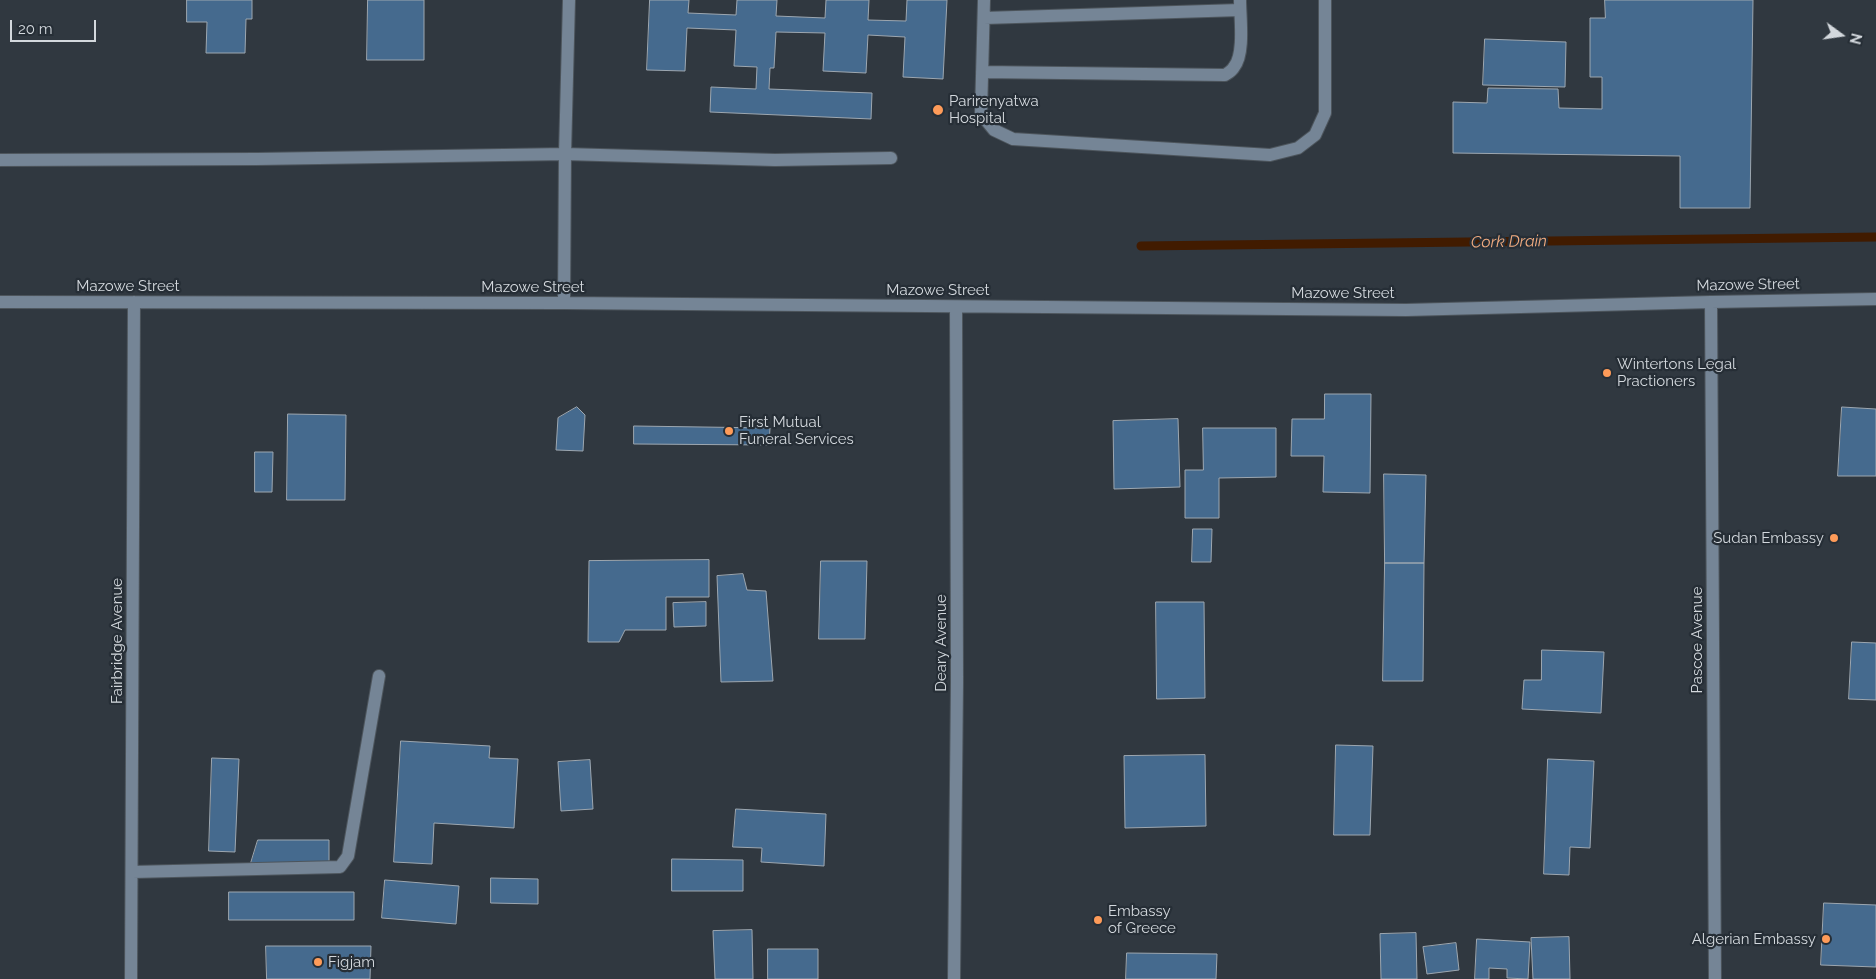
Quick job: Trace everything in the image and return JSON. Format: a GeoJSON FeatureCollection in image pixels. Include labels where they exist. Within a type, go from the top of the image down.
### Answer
{"type":"FeatureCollection","features":[{"type":"Feature","properties":{"kind":"street"},"geometry":{"type":"LineString","coordinates":[[564,303],[564,154],[569,0]]}},
{"type":"Feature","properties":{"kind":"street"},"geometry":{"type":"LineString","coordinates":[[984,0],[981,114],[994,130],[1013,139],[1270,156],[1298,148],[1315,135],[1325,113],[1325,0]]}},
{"type":"Feature","properties":{"kind":"street"},"geometry":{"type":"LineString","coordinates":[[982,72],[1225,75],[1238,62],[1240,40],[1240,5],[984,18]]}},
{"type":"Feature","properties":{"kind":"street"},"geometry":{"type":"LineString","coordinates":[[0,160],[247,159],[564,154],[775,160],[891,158]]}},
{"type":"Feature","properties":{"kind":"street","name":"Mazowe Street"},"geometry":{"type":"LineString","coordinates":[[0,302],[564,303],[1406,310],[1711,302],[1876,300]]}},
{"type":"Feature","properties":{"kind":"street","name":"Fairbridge Avenue"},"geometry":{"type":"LineString","coordinates":[[132,979],[134,302]]}},
{"type":"Feature","properties":{"kind":"street","name":"Pascoe Avenue"},"geometry":{"type":"LineString","coordinates":[[1711,302],[1715,979]]}},
{"type":"Feature","properties":{"kind":"street","name":"Deary Avenue"},"geometry":{"type":"LineString","coordinates":[[954,979],[957,682],[956,306]]}},
{"type":"Feature","properties":{"kind":"street"},"geometry":{"type":"LineString","coordinates":[[132,872],[340,867],[348,856],[378,676]]}},
{"type":"Feature","properties":{"kind":"building"},"geometry":{"type":"Polygon","coordinates":[[[187,0],[252,0],[252,19],[246,19],[245,53],[206,53],[207,22],[187,22],[187,0]]]}},
{"type":"Feature","properties":{"kind":"building"},"geometry":{"type":"Polygon","coordinates":[[[368,0],[424,0],[424,60],[367,60],[368,0]]]}},
{"type":"Feature","properties":{"kind":"building"},"geometry":{"type":"Polygon","coordinates":[[[650,0],[689,0],[688,13],[736,15],[737,0],[777,0],[776,16],[825,18],[826,0],[869,0],[868,20],[906,21],[907,0],[947,0],[943,79],[903,77],[905,37],[868,35],[866,73],[823,71],[825,33],[776,32],[774,68],[770,68],[769,89],[872,93],[871,119],[710,112],[711,87],[756,89],[757,67],[734,66],[736,30],[687,28],[685,71],[647,70],[650,0]]]}},
{"type":"Feature","properties":{"kind":"building"},"geometry":{"type":"Polygon","coordinates":[[[1605,0],[1753,0],[1750,208],[1680,208],[1680,156],[1453,153],[1453,102],[1487,103],[1488,88],[1558,89],[1559,108],[1602,109],[1602,77],[1590,77],[1590,18],[1605,18],[1605,0]]]}},
{"type":"Feature","properties":{"kind":"building"},"geometry":{"type":"Polygon","coordinates":[[[1485,39],[1566,42],[1565,87],[1483,85],[1485,39]]]}},
{"type":"Feature","properties":{"kind":"building"},"geometry":{"type":"Polygon","coordinates":[[[1325,394],[1371,394],[1370,493],[1323,492],[1324,456],[1291,456],[1292,419],[1324,419],[1325,394]]]}},
{"type":"Feature","properties":{"kind":"building"},"geometry":{"type":"Polygon","coordinates":[[[577,407],[585,415],[583,451],[556,450],[558,418],[577,407]]]}},
{"type":"Feature","properties":{"kind":"building"},"geometry":{"type":"Polygon","coordinates":[[[1842,407],[1876,409],[1876,476],[1838,476],[1842,407]]]}},
{"type":"Feature","properties":{"kind":"building"},"geometry":{"type":"Polygon","coordinates":[[[288,414],[346,415],[345,500],[287,500],[288,414]]]}},
{"type":"Feature","properties":{"kind":"building"},"geometry":{"type":"Polygon","coordinates":[[[1178,419],[1180,487],[1114,489],[1113,421],[1178,419]]]}},
{"type":"Feature","properties":{"kind":"building"},"geometry":{"type":"Polygon","coordinates":[[[634,426],[770,428],[769,445],[634,444],[634,426]]]}},
{"type":"Feature","properties":{"kind":"building"},"geometry":{"type":"Polygon","coordinates":[[[1203,428],[1276,428],[1276,477],[1219,478],[1219,518],[1185,518],[1185,470],[1203,470],[1203,428]]]}},
{"type":"Feature","properties":{"kind":"building"},"geometry":{"type":"Polygon","coordinates":[[[255,452],[273,452],[272,492],[255,492],[255,452]]]}},
{"type":"Feature","properties":{"kind":"building"},"geometry":{"type":"Polygon","coordinates":[[[1384,474],[1426,475],[1424,563],[1385,563],[1384,474]]]}},
{"type":"Feature","properties":{"kind":"building"},"geometry":{"type":"Polygon","coordinates":[[[1193,529],[1212,529],[1211,562],[1192,562],[1193,529]]]}},
{"type":"Feature","properties":{"kind":"building"},"geometry":{"type":"Polygon","coordinates":[[[709,560],[709,597],[666,597],[666,630],[625,630],[619,642],[588,642],[589,561],[709,560]]]}},
{"type":"Feature","properties":{"kind":"building"},"geometry":{"type":"Polygon","coordinates":[[[821,561],[867,561],[865,639],[819,639],[821,561]]]}},
{"type":"Feature","properties":{"kind":"building"},"geometry":{"type":"Polygon","coordinates":[[[1385,563],[1424,563],[1423,681],[1383,681],[1385,563]]]}},
{"type":"Feature","properties":{"kind":"building"},"geometry":{"type":"Polygon","coordinates":[[[743,574],[747,590],[766,591],[773,681],[721,682],[717,576],[743,574]]]}},
{"type":"Feature","properties":{"kind":"building"},"geometry":{"type":"Polygon","coordinates":[[[706,602],[706,626],[674,627],[673,603],[706,602]]]}},
{"type":"Feature","properties":{"kind":"building"},"geometry":{"type":"Polygon","coordinates":[[[1156,602],[1204,602],[1205,698],[1157,699],[1156,602]]]}},
{"type":"Feature","properties":{"kind":"building"},"geometry":{"type":"Polygon","coordinates":[[[1852,642],[1876,643],[1876,700],[1849,699],[1852,642]]]}},
{"type":"Feature","properties":{"kind":"building"},"geometry":{"type":"Polygon","coordinates":[[[1542,650],[1604,652],[1601,713],[1522,709],[1524,680],[1541,680],[1542,650]]]}},
{"type":"Feature","properties":{"kind":"building"},"geometry":{"type":"Polygon","coordinates":[[[401,741],[490,746],[489,758],[518,759],[514,828],[434,823],[432,864],[394,862],[401,741]]]}},
{"type":"Feature","properties":{"kind":"building"},"geometry":{"type":"Polygon","coordinates":[[[1336,745],[1373,746],[1370,835],[1334,835],[1336,745]]]}},
{"type":"Feature","properties":{"kind":"building"},"geometry":{"type":"Polygon","coordinates":[[[1205,755],[1206,826],[1125,828],[1124,756],[1205,755]]]}},
{"type":"Feature","properties":{"kind":"building"},"geometry":{"type":"Polygon","coordinates":[[[212,758],[239,759],[235,852],[209,851],[212,758]]]}},
{"type":"Feature","properties":{"kind":"building"},"geometry":{"type":"Polygon","coordinates":[[[1548,759],[1594,761],[1590,848],[1570,847],[1569,875],[1544,874],[1548,759]]]}},
{"type":"Feature","properties":{"kind":"building"},"geometry":{"type":"Polygon","coordinates":[[[590,760],[593,809],[561,811],[558,762],[590,760]]]}},
{"type":"Feature","properties":{"kind":"building"},"geometry":{"type":"Polygon","coordinates":[[[736,809],[826,814],[824,866],[761,862],[762,848],[733,847],[736,809]]]}},
{"type":"Feature","properties":{"kind":"building"},"geometry":{"type":"Polygon","coordinates":[[[258,840],[329,840],[329,864],[251,863],[258,840]]]}},
{"type":"Feature","properties":{"kind":"building"},"geometry":{"type":"Polygon","coordinates":[[[672,859],[743,860],[743,891],[672,891],[672,859]]]}},
{"type":"Feature","properties":{"kind":"building"},"geometry":{"type":"Polygon","coordinates":[[[491,878],[538,879],[538,904],[491,903],[491,878]]]}},
{"type":"Feature","properties":{"kind":"building"},"geometry":{"type":"Polygon","coordinates":[[[385,880],[459,886],[456,924],[382,918],[385,880]]]}},
{"type":"Feature","properties":{"kind":"building"},"geometry":{"type":"Polygon","coordinates":[[[229,892],[354,892],[354,920],[229,920],[229,892]]]}},
{"type":"Feature","properties":{"kind":"building"},"geometry":{"type":"Polygon","coordinates":[[[1824,903],[1876,905],[1876,967],[1821,965],[1824,903]]]}},
{"type":"Feature","properties":{"kind":"building"},"geometry":{"type":"Polygon","coordinates":[[[752,930],[753,979],[715,979],[713,931],[752,930]]]}},
{"type":"Feature","properties":{"kind":"building"},"geometry":{"type":"Polygon","coordinates":[[[1416,933],[1417,979],[1381,979],[1380,934],[1416,933]]]}},
{"type":"Feature","properties":{"kind":"building"},"geometry":{"type":"Polygon","coordinates":[[[1569,937],[1570,979],[1533,979],[1531,938],[1569,937]]]}},
{"type":"Feature","properties":{"kind":"building"},"geometry":{"type":"Polygon","coordinates":[[[1477,939],[1530,942],[1528,979],[1507,978],[1507,969],[1489,968],[1489,979],[1475,979],[1477,939]]]}},
{"type":"Feature","properties":{"kind":"building"},"geometry":{"type":"Polygon","coordinates":[[[1456,943],[1459,970],[1427,974],[1423,947],[1456,943]]]}},
{"type":"Feature","properties":{"kind":"building","name":"Figjam"},"geometry":{"type":"Polygon","coordinates":[[[266,946],[371,946],[370,979],[267,979],[266,946]]]}},
{"type":"Feature","properties":{"kind":"building"},"geometry":{"type":"Polygon","coordinates":[[[768,949],[818,949],[818,979],[768,979],[768,949]]]}},
{"type":"Feature","properties":{"kind":"building"},"geometry":{"type":"Polygon","coordinates":[[[1127,953],[1217,954],[1216,979],[1126,979],[1127,953]]]}},
{"type":"Feature","properties":{"kind":"waterway","name":"Cork Drain"},"geometry":{"type":"LineString","coordinates":[[1141,246],[1876,237]]}},
{"type":"Feature","properties":{"kind":"place","name":"Parirenyatwa Hospital"},"geometry":{"type":"Point","coordinates":[938,110]}},
{"type":"Feature","properties":{"kind":"place","name":"Wintertons Legal Practioners"},"geometry":{"type":"Point","coordinates":[1607,373]}},
{"type":"Feature","properties":{"kind":"place","name":"First Mutual Funeral Services"},"geometry":{"type":"Point","coordinates":[729,431]}},
{"type":"Feature","properties":{"kind":"place","name":"Sudan Embassy"},"geometry":{"type":"Point","coordinates":[1834,538]}},
{"type":"Feature","properties":{"kind":"place","name":"Embassy of Greece"},"geometry":{"type":"Point","coordinates":[1098,920]}},
{"type":"Feature","properties":{"kind":"place","name":"Algerian Embassy"},"geometry":{"type":"Point","coordinates":[1826,939]}},
{"type":"Feature","properties":{"kind":"place","name":"Figjam"},"geometry":{"type":"Point","coordinates":[318,962]}}]}
